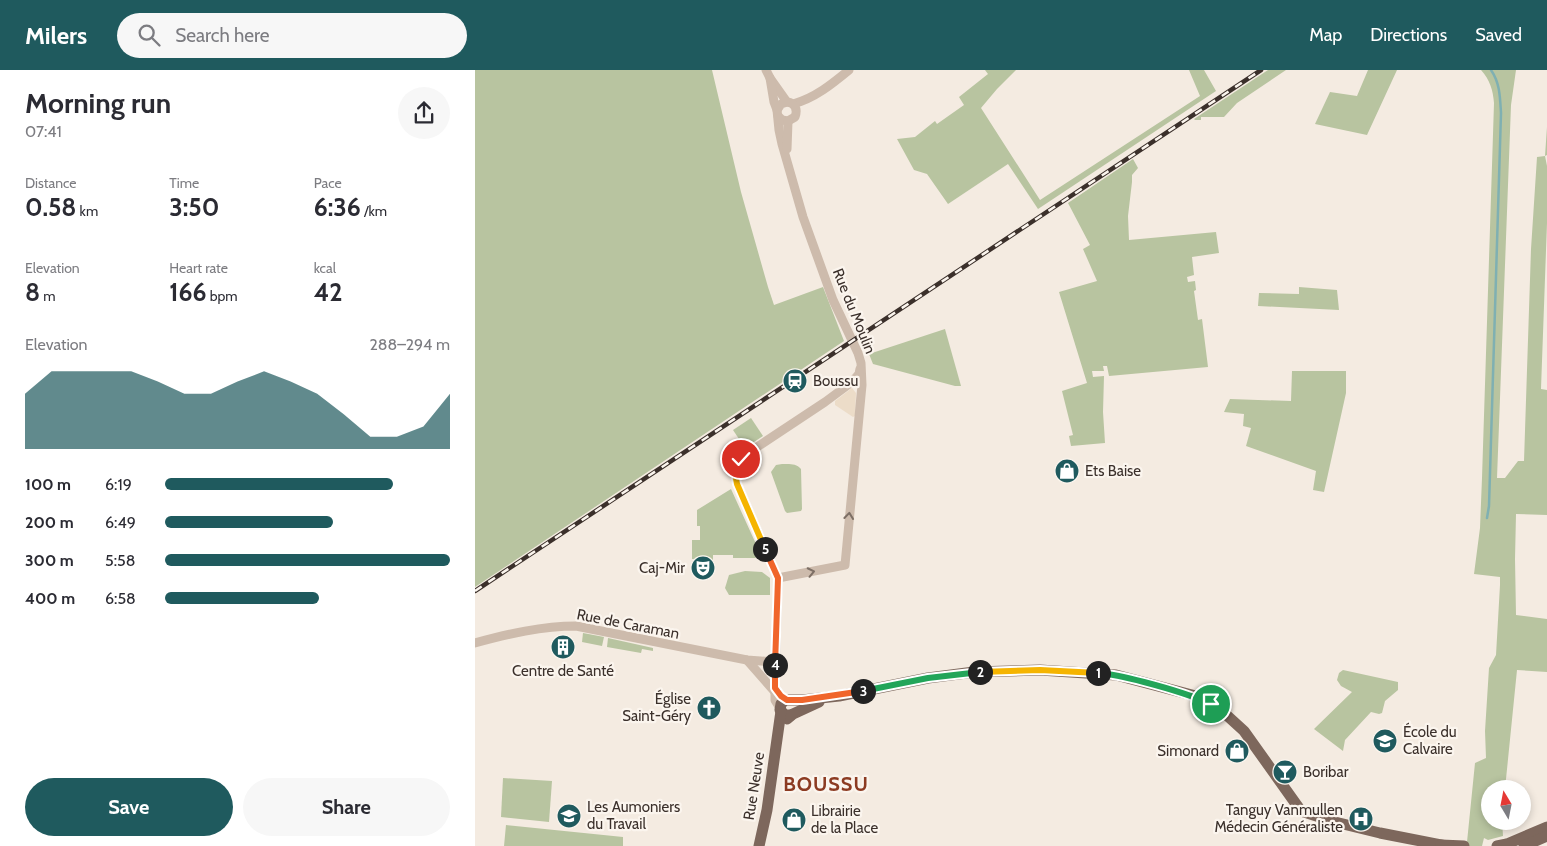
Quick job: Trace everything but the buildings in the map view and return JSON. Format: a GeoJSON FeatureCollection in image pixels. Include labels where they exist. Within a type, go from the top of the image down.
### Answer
{"type":"FeatureCollection","features":[{"type":"Feature","properties":{"kind":"main road"},"geometry":{"type":"LineString","coordinates":[[787,708],[809,705],[839,696],[936,676],[988,671],[1031,670],[1104,673],[1192,695],[1211,704],[1230,717],[1243,731],[1301,810],[1335,822],[1380,833],[1443,845],[1464,846]]}},
{"type":"Feature","properties":{"kind":"main road","name":"Rue Neuve"},"geometry":{"type":"LineString","coordinates":[[759,846],[767,810],[778,730],[783,722],[787,708]]}},
{"type":"Feature","properties":{"kind":"main road"},"geometry":{"type":"LineString","coordinates":[[1497,846],[1507,844],[1547,827]]}},
{"type":"Feature","properties":{"kind":"main road"},"geometry":{"type":"LineString","coordinates":[[1524,846],[1547,836]]}},
{"type":"Feature","properties":{"kind":"street"},"geometry":{"type":"LineString","coordinates":[[792,106],[792,120],[782,120],[778,113],[781,104],[792,106],[801,102],[824,90],[849,70]]}},
{"type":"Feature","properties":{"kind":"street","name":"Rue du Moulin"},"geometry":{"type":"LineString","coordinates":[[768,74],[792,106]]}},
{"type":"Feature","properties":{"kind":"street","name":"Rue du Moulin"},"geometry":{"type":"LineString","coordinates":[[768,74],[778,113],[781,137],[803,218],[833,300],[858,353],[861,363],[862,385],[845,565],[778,578]]}},
{"type":"Feature","properties":{"kind":"street","name":"Rue du Moulin"},"geometry":{"type":"LineString","coordinates":[[788,121],[788,162]]}},
{"type":"Feature","properties":{"kind":"street"},"geometry":{"type":"LineString","coordinates":[[787,708],[776,702],[775,690],[778,578],[737,484],[735,473],[741,459],[750,451],[852,382],[859,374],[861,363]]}},
{"type":"Feature","properties":{"kind":"street","name":"Rue de Caraman"},"geometry":{"type":"LineString","coordinates":[[475,643],[514,633],[553,627],[576,626],[747,660],[775,662]]}},
{"type":"Feature","properties":{"kind":"street"},"geometry":{"type":"LineString","coordinates":[[747,660],[775,690]]}},
{"type":"Feature","properties":{"kind":"green space"},"geometry":{"type":"Polygon","coordinates":[[[475,70],[712,70],[741,192],[774,305],[823,287],[844,341],[475,587],[475,70]]]}},
{"type":"Feature","properties":{"kind":"green space"},"geometry":{"type":"Polygon","coordinates":[[[985,70],[1016,70],[981,108],[1040,200],[1200,96],[1189,70],[1204,70],[1216,91],[1038,209],[1008,164],[948,204],[927,174],[914,170],[897,139],[915,137],[935,121],[937,124],[964,105],[959,97],[988,74],[985,70]]]}},
{"type":"Feature","properties":{"kind":"green space"},"geometry":{"type":"Polygon","coordinates":[[[1268,70],[1286,70],[1237,103],[1224,117],[1201,117],[1201,120],[1194,119],[1268,70]]]}},
{"type":"Feature","properties":{"kind":"green space"},"geometry":{"type":"Polygon","coordinates":[[[1368,70],[1397,70],[1367,135],[1315,124],[1330,92],[1357,96],[1368,70]]]}},
{"type":"Feature","properties":{"kind":"green space"},"geometry":{"type":"Polygon","coordinates":[[[1481,70],[1516,70],[1511,105],[1497,478],[1505,478],[1518,461],[1524,461],[1531,249],[1537,157],[1545,156],[1547,166],[1547,223],[1541,389],[1547,390],[1547,515],[1516,514],[1515,559],[1516,615],[1547,619],[1547,672],[1517,670],[1506,780],[1481,780],[1481,830],[1503,830],[1503,836],[1488,840],[1484,838],[1482,846],[1464,846],[1467,842],[1475,763],[1486,758],[1485,731],[1489,668],[1496,655],[1500,585],[1500,577],[1474,574],[1480,528],[1494,103],[1491,85],[1481,70]]]}},
{"type":"Feature","properties":{"kind":"green space"},"geometry":{"type":"Polygon","coordinates":[[[1547,127],[1547,155],[1545,156],[1547,127]]]}},
{"type":"Feature","properties":{"kind":"green space"},"geometry":{"type":"Polygon","coordinates":[[[1133,159],[1138,168],[1132,175],[1128,216],[1129,240],[1216,232],[1219,253],[1192,257],[1194,275],[1187,277],[1188,282],[1195,281],[1196,290],[1194,291],[1198,320],[1202,319],[1208,367],[1109,376],[1107,366],[1103,366],[1104,371],[1092,371],[1093,377],[1104,376],[1103,412],[1105,443],[1071,446],[1069,436],[1073,435],[1062,391],[1087,383],[1059,292],[1097,281],[1083,249],[1090,245],[1068,203],[1133,159]]]}},
{"type":"Feature","properties":{"kind":"green space"},"geometry":{"type":"Polygon","coordinates":[[[1299,287],[1337,290],[1339,310],[1258,306],[1259,293],[1299,294],[1299,287]]]}},
{"type":"Feature","properties":{"kind":"green space"},"geometry":{"type":"Polygon","coordinates":[[[945,329],[961,386],[873,364],[869,354],[945,329]]]}},
{"type":"Feature","properties":{"kind":"green space"},"geometry":{"type":"Polygon","coordinates":[[[1292,371],[1346,371],[1346,393],[1324,492],[1313,490],[1316,471],[1246,446],[1251,428],[1243,426],[1244,414],[1224,412],[1230,399],[1291,401],[1292,371]]]}},
{"type":"Feature","properties":{"kind":"green space"},"geometry":{"type":"Polygon","coordinates":[[[751,418],[763,436],[745,448],[733,430],[751,418]]]}},
{"type":"Feature","properties":{"kind":"green space"},"geometry":{"type":"Polygon","coordinates":[[[776,465],[795,465],[801,469],[801,511],[787,513],[785,511],[771,472],[776,465]]]}},
{"type":"Feature","properties":{"kind":"green space"},"geometry":{"type":"Polygon","coordinates":[[[731,489],[761,555],[755,558],[733,558],[733,555],[713,555],[713,560],[692,559],[692,540],[700,540],[700,526],[697,526],[697,510],[731,489]]]}},
{"type":"Feature","properties":{"kind":"green space"},"geometry":{"type":"Polygon","coordinates":[[[745,571],[762,572],[770,578],[770,595],[729,595],[725,588],[729,575],[745,571]]]}},
{"type":"Feature","properties":{"kind":"green space"},"geometry":{"type":"Polygon","coordinates":[[[583,633],[604,637],[602,646],[582,642],[583,633]]]}},
{"type":"Feature","properties":{"kind":"green space"},"geometry":{"type":"Polygon","coordinates":[[[608,638],[653,648],[653,651],[642,649],[641,653],[607,647],[608,638]]]}},
{"type":"Feature","properties":{"kind":"green space"},"geometry":{"type":"Polygon","coordinates":[[[1343,670],[1398,682],[1398,690],[1385,701],[1382,713],[1371,712],[1345,740],[1343,751],[1314,729],[1352,692],[1341,686],[1337,680],[1339,673],[1343,670]]]}},
{"type":"Feature","properties":{"kind":"green space"},"geometry":{"type":"Polygon","coordinates":[[[503,778],[552,781],[549,822],[501,817],[503,778]]]}},
{"type":"Feature","properties":{"kind":"green space"},"geometry":{"type":"Polygon","coordinates":[[[506,825],[623,837],[623,846],[504,846],[506,825]]]}},
{"type":"Feature","properties":{"kind":"shaded area"},"geometry":{"type":"Polygon","coordinates":[[[852,388],[856,393],[855,416],[853,417],[835,405],[835,401],[852,388]]]}},
{"type":"Feature","properties":{"kind":"waterway"},"geometry":{"type":"LineString","coordinates":[[1487,518],[1489,506],[1501,113],[1498,85],[1491,70]]}},
{"type":"Feature","properties":{"kind":"railway"},"geometry":{"type":"LineString","coordinates":[[475,591],[1261,70]]}},
{"type":"Feature","properties":{"kind":"place","name":"Boussu"},"geometry":{"type":"Point","coordinates":[795,381]}},
{"type":"Feature","properties":{"kind":"place","name":"Ets Baise"},"geometry":{"type":"Point","coordinates":[1067,471]}},
{"type":"Feature","properties":{"kind":"place","name":"Caj-Mir"},"geometry":{"type":"Point","coordinates":[703,568]}},
{"type":"Feature","properties":{"kind":"place","name":"Centre de Santé"},"geometry":{"type":"Point","coordinates":[563,647]}},
{"type":"Feature","properties":{"kind":"place","name":"Église Saint-Géry"},"geometry":{"type":"Point","coordinates":[709,708]}},
{"type":"Feature","properties":{"kind":"place","name":"École du Calvaire"},"geometry":{"type":"Point","coordinates":[1385,741]}},
{"type":"Feature","properties":{"kind":"place","name":"Simonard"},"geometry":{"type":"Point","coordinates":[1237,751]}},
{"type":"Feature","properties":{"kind":"place","name":"Boribar"},"geometry":{"type":"Point","coordinates":[1285,772]}},
{"type":"Feature","properties":{"kind":"place","name":"Les Aumoniers du Travail"},"geometry":{"type":"Point","coordinates":[569,816]}},
{"type":"Feature","properties":{"kind":"place","name":"Tanguy Vanmullen Médecin Généraliste"},"geometry":{"type":"Point","coordinates":[1361,819]}},
{"type":"Feature","properties":{"kind":"place","name":"Librairie de la Place"},"geometry":{"type":"Point","coordinates":[794,820]}},
{"type":"Feature","properties":{"kind":"district","name":"BOUSSU"},"geometry":{"type":"Point","coordinates":[826,784]}},
{"type":"Feature","properties":{"kind":"route"},"geometry":{"type":"LineString","coordinates":[[741,459],[735,473],[737,484],[778,578],[775,688],[787,700],[839,696],[959,673],[1055,670],[1116,675],[1192,695],[1211,704]]}}]}
